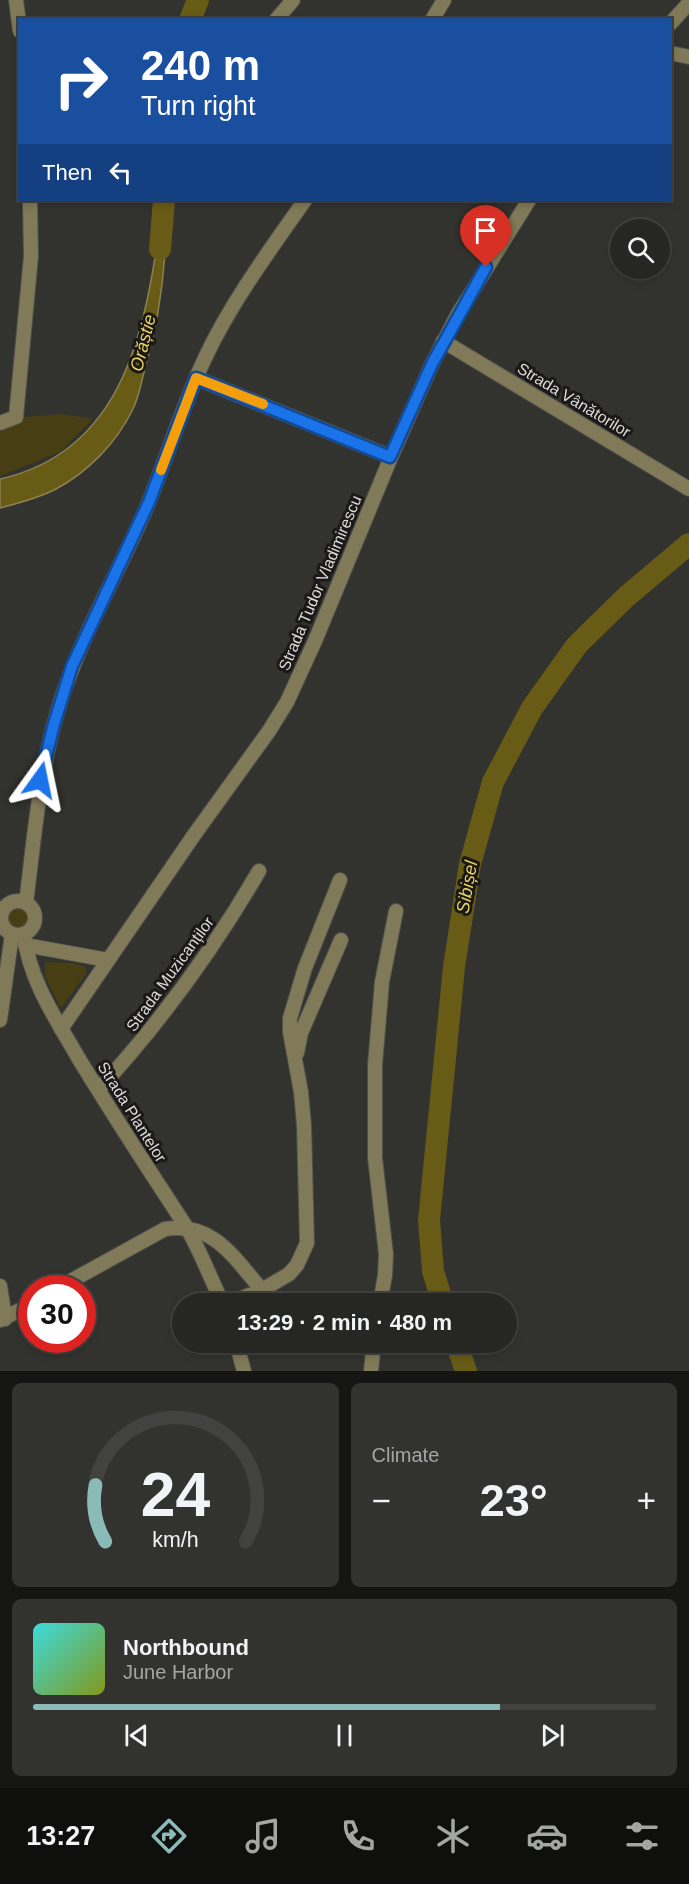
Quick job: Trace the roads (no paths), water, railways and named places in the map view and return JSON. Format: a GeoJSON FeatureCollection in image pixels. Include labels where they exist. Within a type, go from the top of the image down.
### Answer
{"type":"FeatureCollection","features":[{"type":"Feature","properties":{"kind":"street"},"geometry":{"type":"LineString","coordinates":[[16,0],[18,18]]}},
{"type":"Feature","properties":{"kind":"street"},"geometry":{"type":"LineString","coordinates":[[278,18],[293,0]]}},
{"type":"Feature","properties":{"kind":"street"},"geometry":{"type":"LineString","coordinates":[[433,18],[444,0]]}},
{"type":"Feature","properties":{"kind":"street"},"geometry":{"type":"LineString","coordinates":[[672,22],[689,3]]}},
{"type":"Feature","properties":{"kind":"street"},"geometry":{"type":"LineString","coordinates":[[672,53],[689,57]]}},
{"type":"Feature","properties":{"kind":"street"},"geometry":{"type":"LineString","coordinates":[[0,423],[16,417],[31,256],[30,201]]}},
{"type":"Feature","properties":{"kind":"street"},"geometry":{"type":"LineString","coordinates":[[26,903],[40,780],[63,694],[85,638],[149,502],[196,378],[214,340],[304,201]]}},
{"type":"Feature","properties":{"kind":"street","name":"Strada Tudor Vladimirescu"},"geometry":{"type":"LineString","coordinates":[[61,1029],[287,702],[315,641],[390,457],[443,341],[486,267],[528,201]]}},
{"type":"Feature","properties":{"kind":"street","name":"Strada Vânătorilor"},"geometry":{"type":"LineString","coordinates":[[443,341],[688,488]]}},
{"type":"Feature","properties":{"kind":"street"},"geometry":{"type":"LineString","coordinates":[[196,378],[390,457]]}},
{"type":"Feature","properties":{"kind":"street","name":"Strada Muzicanților"},"geometry":{"type":"LineString","coordinates":[[98,1090],[130,1056],[183,988],[259,872]]}},
{"type":"Feature","properties":{"kind":"street"},"geometry":{"type":"LineString","coordinates":[[254,1293],[279,1281],[293,1270],[304,1253],[307,1243],[304,1125],[290,1018],[305,968],[340,880]]}},
{"type":"Feature","properties":{"kind":"street"},"geometry":{"type":"LineString","coordinates":[[0,1020],[10,931],[2,910],[5,900],[26,903],[33,911],[32,927],[10,931]]}},
{"type":"Feature","properties":{"kind":"street"},"geometry":{"type":"LineString","coordinates":[[382,1293],[386,1254],[375,1158],[375,1065],[382,982],[396,911]]}},
{"type":"Feature","properties":{"kind":"street"},"geometry":{"type":"LineString","coordinates":[[10,931],[108,960]]}},
{"type":"Feature","properties":{"kind":"street","name":"Strada Plantelor"},"geometry":{"type":"LineString","coordinates":[[10,931],[61,1029],[186,1228],[219,1293]]}},
{"type":"Feature","properties":{"kind":"street"},"geometry":{"type":"LineString","coordinates":[[296,1061],[301,1033],[341,940]]}},
{"type":"Feature","properties":{"kind":"street"},"geometry":{"type":"LineString","coordinates":[[6,981],[31,969]]}},
{"type":"Feature","properties":{"kind":"street"},"geometry":{"type":"LineString","coordinates":[[82,1275],[165,1229],[186,1228],[208,1234],[219,1241],[262,1290]]}},
{"type":"Feature","properties":{"kind":"street"},"geometry":{"type":"LineString","coordinates":[[0,1286],[2,1319],[18,1311]]}},
{"type":"Feature","properties":{"kind":"street"},"geometry":{"type":"LineString","coordinates":[[239,1353],[244,1371]]}},
{"type":"Feature","properties":{"kind":"street"},"geometry":{"type":"LineString","coordinates":[[371,1371],[373,1353]]}},
{"type":"Feature","properties":{"kind":"water"},"geometry":{"type":"Polygon","coordinates":[[[161,219],[166,219],[165,246],[157,319],[134,407],[118,434],[100,456],[79,474],[43,495],[0,508],[0,479],[42,464],[76,442],[102,413],[122,379],[147,301],[161,219]]]}},
{"type":"Feature","properties":{"kind":"waterway","name":"Orăștie"},"geometry":{"type":"LineString","coordinates":[[191,18],[198,0]]}},
{"type":"Feature","properties":{"kind":"waterway","name":"Orăștie"},"geometry":{"type":"LineString","coordinates":[[160,249],[164,201]]}},
{"type":"Feature","properties":{"kind":"waterway","name":"Sibișel"},"geometry":{"type":"LineString","coordinates":[[440,1293],[433,1271],[429,1220],[454,967],[470,864],[493,782],[532,708],[577,645],[626,597],[689,544]]}},
{"type":"Feature","properties":{"kind":"waterway","name":"Sibișel"},"geometry":{"type":"LineString","coordinates":[[460,1353],[466,1371]]}}]}
